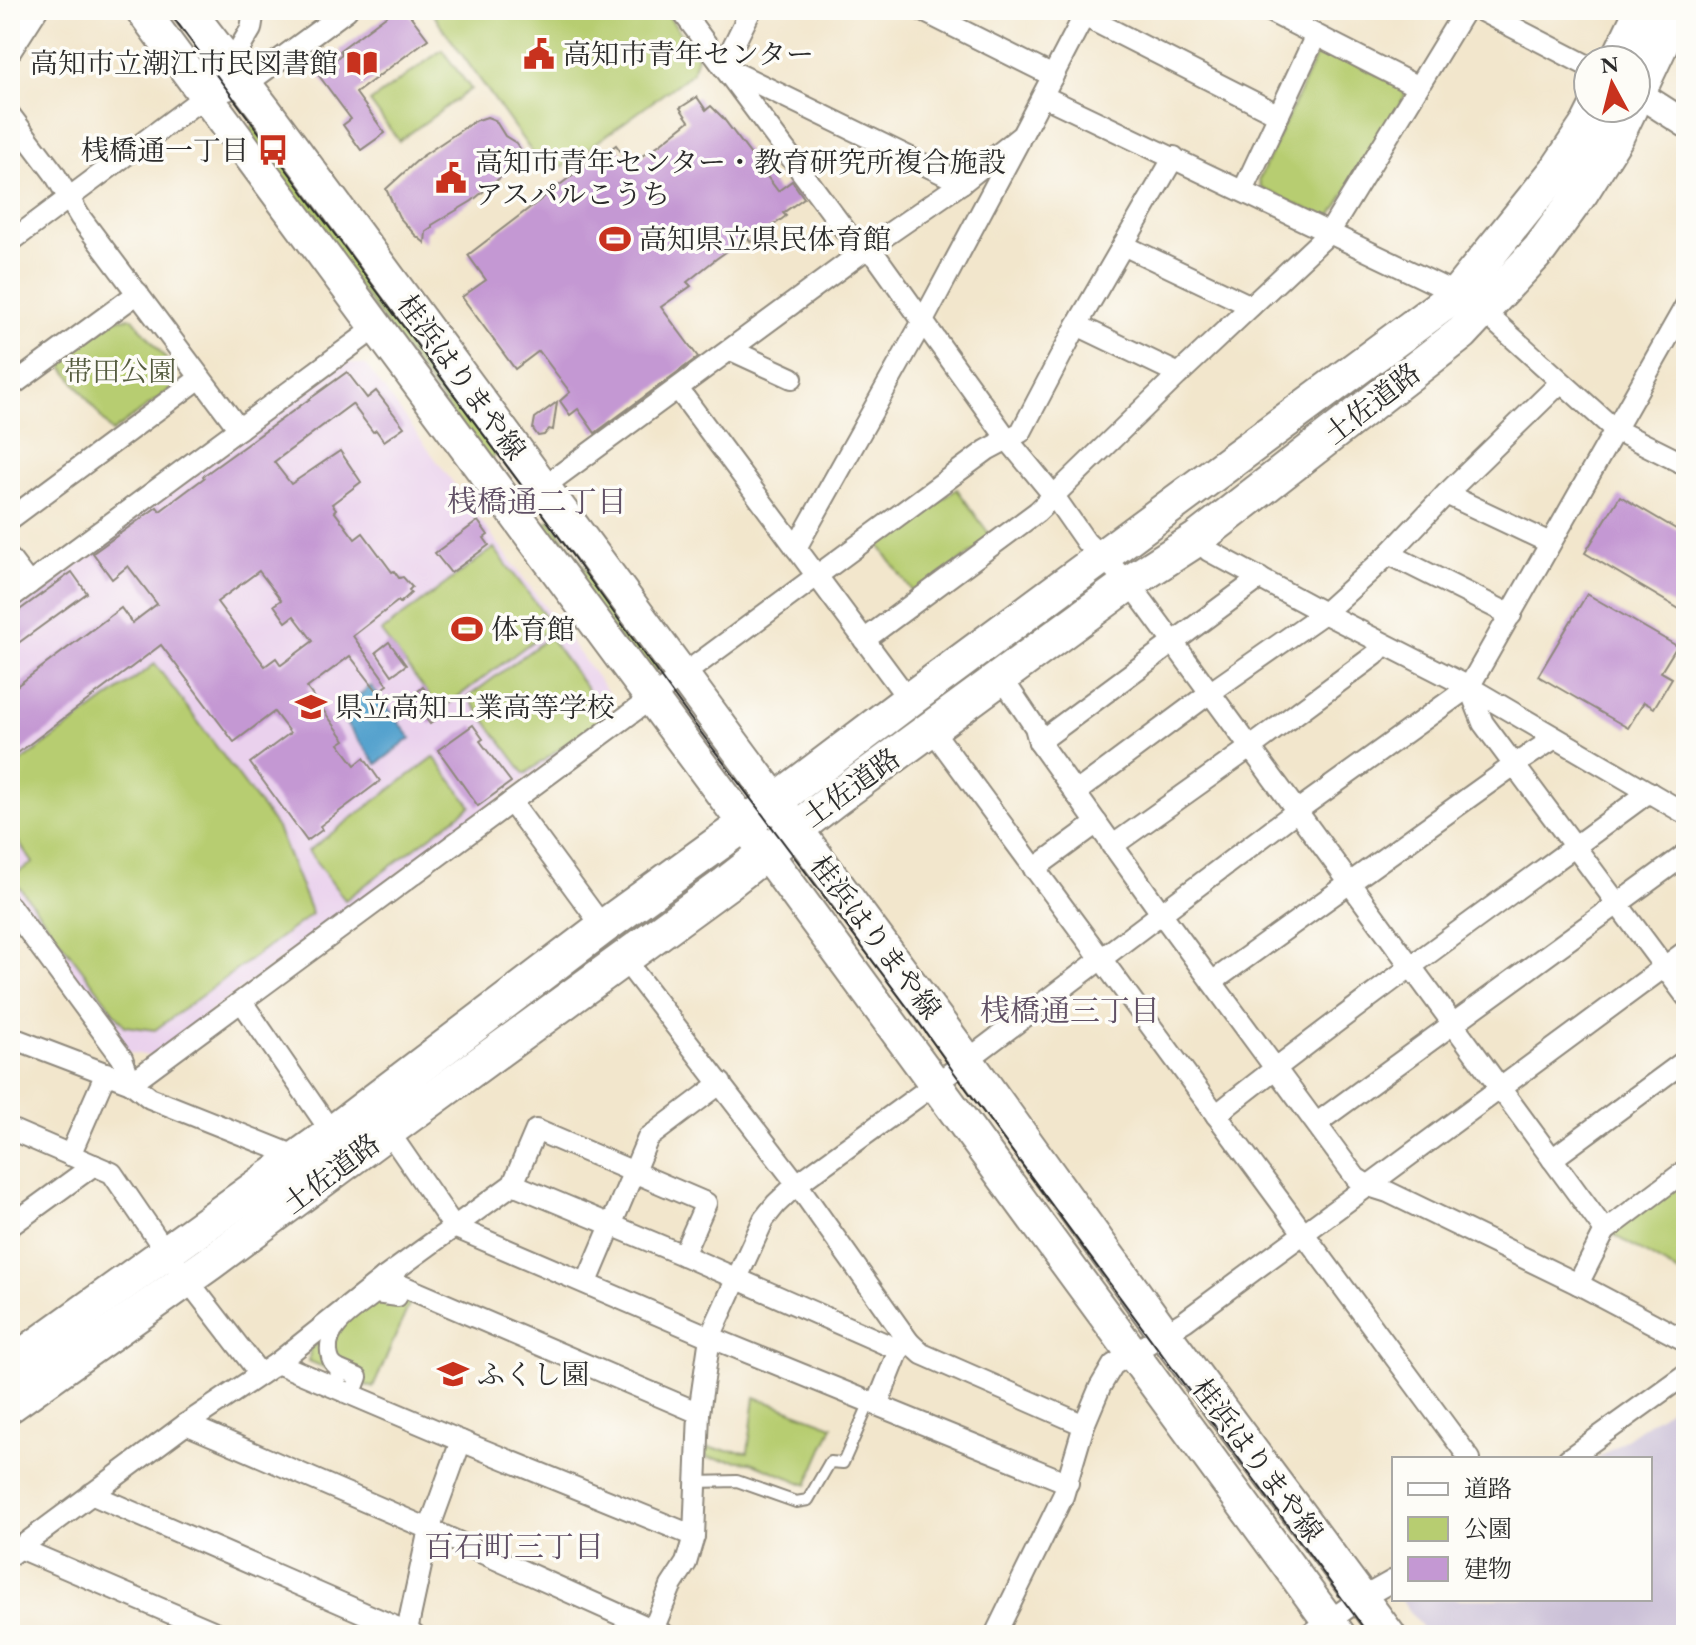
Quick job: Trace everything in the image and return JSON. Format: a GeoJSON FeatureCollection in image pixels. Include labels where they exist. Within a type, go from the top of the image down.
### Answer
{"type":"FeatureCollection","features":[{"type":"Feature","properties":{"kind":"highway"},"geometry":{"type":"LineString","coordinates":[[1626,44],[1642,10]]}},
{"type":"Feature","properties":{"kind":"highway","name":"土佐道路"},"geometry":{"type":"LineString","coordinates":[[1652,61],[1677,10]]}},
{"type":"Feature","properties":{"kind":"highway","name":"土佐道路"},"geometry":{"type":"LineString","coordinates":[[10,1405],[188,1279],[624,959],[1129,583],[1197,539],[1462,333],[1470,303],[1588,124]]}},
{"type":"Feature","properties":{"kind":"highway","name":"土佐道路"},"geometry":{"type":"LineString","coordinates":[[10,1365],[332,1133],[603,927],[1103,557],[1470,303],[1540,249],[1582,191],[1622,124]]}},
{"type":"Feature","properties":{"kind":"main road","name":"桂浜はりまや線"},"geometry":{"type":"LineString","coordinates":[[142,10],[1133,1352],[1325,1630]]}},
{"type":"Feature","properties":{"kind":"main road","name":"桂浜はりまや線"},"geometry":{"type":"LineString","coordinates":[[188,10],[796,828],[1164,1333],[1389,1635]]}},
{"type":"Feature","properties":{"kind":"street"},"geometry":{"type":"LineString","coordinates":[[10,52],[37,10]]}},
{"type":"Feature","properties":{"kind":"street"},"geometry":{"type":"LineString","coordinates":[[237,76],[254,10]]}},
{"type":"Feature","properties":{"kind":"street"},"geometry":{"type":"LineString","coordinates":[[10,242],[205,96],[347,10]]}},
{"type":"Feature","properties":{"kind":"street"},"geometry":{"type":"LineString","coordinates":[[681,10],[856,245],[876,256],[1008,440],[1054,496],[1086,542],[1129,583],[1605,1231]]}},
{"type":"Feature","properties":{"kind":"street"},"geometry":{"type":"LineString","coordinates":[[723,66],[751,10]]}},
{"type":"Feature","properties":{"kind":"street"},"geometry":{"type":"LineString","coordinates":[[921,10],[1053,76]]}},
{"type":"Feature","properties":{"kind":"street"},"geometry":{"type":"LineString","coordinates":[[1267,10],[1418,87]]}},
{"type":"Feature","properties":{"kind":"street"},"geometry":{"type":"LineString","coordinates":[[864,640],[1037,512],[1329,233],[1465,10]]}},
{"type":"Feature","properties":{"kind":"street"},"geometry":{"type":"LineString","coordinates":[[1480,10],[1572,58]]}},
{"type":"Feature","properties":{"kind":"street"},"geometry":{"type":"LineString","coordinates":[[796,548],[923,321],[1086,13],[1279,115]]}},
{"type":"Feature","properties":{"kind":"street"},"geometry":{"type":"LineString","coordinates":[[1243,191],[1316,35]]}},
{"type":"Feature","properties":{"kind":"street"},"geometry":{"type":"LineString","coordinates":[[723,66],[962,183]]}},
{"type":"Feature","properties":{"kind":"street"},"geometry":{"type":"LineString","coordinates":[[1043,96],[1470,303],[1614,429],[1686,465]]}},
{"type":"Feature","properties":{"kind":"street"},"geometry":{"type":"LineString","coordinates":[[1652,97],[1686,102]]}},
{"type":"Feature","properties":{"kind":"street"},"geometry":{"type":"LineString","coordinates":[[1652,104],[1686,124]]}},
{"type":"Feature","properties":{"kind":"street"},"geometry":{"type":"LineString","coordinates":[[10,116],[54,173],[80,217],[239,429]]}},
{"type":"Feature","properties":{"kind":"street"},"geometry":{"type":"LineString","coordinates":[[512,510],[865,250],[962,183],[1022,135]]}},
{"type":"Feature","properties":{"kind":"street"},"geometry":{"type":"LineString","coordinates":[[131,1083],[987,450],[1021,432],[1077,325],[1174,157]]}},
{"type":"Feature","properties":{"kind":"street"},"geometry":{"type":"LineString","coordinates":[[1123,245],[1251,306]]}},
{"type":"Feature","properties":{"kind":"street"},"geometry":{"type":"LineString","coordinates":[[10,387],[138,293]]}},
{"type":"Feature","properties":{"kind":"street"},"geometry":{"type":"LineString","coordinates":[[186,1424],[659,1633],[671,1586],[686,1563],[694,1536],[699,1413],[710,1337],[764,1219],[797,1184],[1298,810],[1469,687],[1686,305]]}},
{"type":"Feature","properties":{"kind":"street"},"geometry":{"type":"LineString","coordinates":[[1077,325],[1179,374]]}},
{"type":"Feature","properties":{"kind":"street"},"geometry":{"type":"LineString","coordinates":[[10,598],[378,326]]}},
{"type":"Feature","properties":{"kind":"street"},"geometry":{"type":"LineString","coordinates":[[731,350],[792,378]]}},
{"type":"Feature","properties":{"kind":"street"},"geometry":{"type":"LineString","coordinates":[[10,519],[200,378]]}},
{"type":"Feature","properties":{"kind":"street"},"geometry":{"type":"LineString","coordinates":[[1075,793],[1324,613],[1389,554],[1561,382]]}},
{"type":"Feature","properties":{"kind":"street"},"geometry":{"type":"LineString","coordinates":[[678,389],[909,700]]}},
{"type":"Feature","properties":{"kind":"street"},"geometry":{"type":"LineString","coordinates":[[1446,494],[1550,543]]}},
{"type":"Feature","properties":{"kind":"street"},"geometry":{"type":"LineString","coordinates":[[1197,539],[1209,551],[1469,687],[1686,814]]}},
{"type":"Feature","properties":{"kind":"street"},"geometry":{"type":"LineString","coordinates":[[1389,554],[1511,615]]}},
{"type":"Feature","properties":{"kind":"street"},"geometry":{"type":"LineString","coordinates":[[10,559],[29,584]]}},
{"type":"Feature","properties":{"kind":"street"},"geometry":{"type":"LineString","coordinates":[[1039,742],[1260,578]]}},
{"type":"Feature","properties":{"kind":"street"},"geometry":{"type":"LineString","coordinates":[[1112,846],[1375,655],[1384,644]]}},
{"type":"Feature","properties":{"kind":"street"},"geometry":{"type":"LineString","coordinates":[[1002,678],[1035,727],[1039,742],[1112,846],[1356,1178],[1578,1284],[1686,1341]]}},
{"type":"Feature","properties":{"kind":"street"},"geometry":{"type":"LineString","coordinates":[[1469,687],[1483,723],[1686,996]]}},
{"type":"Feature","properties":{"kind":"street"},"geometry":{"type":"LineString","coordinates":[[931,728],[1469,1457]]}},
{"type":"Feature","properties":{"kind":"street"},"geometry":{"type":"LineString","coordinates":[[1212,982],[1555,738]]}},
{"type":"Feature","properties":{"kind":"street"},"geometry":{"type":"LineString","coordinates":[[1216,1115],[1411,966],[1649,792]]}},
{"type":"Feature","properties":{"kind":"street"},"geometry":{"type":"LineString","coordinates":[[511,802],[603,927]]}},
{"type":"Feature","properties":{"kind":"street"},"geometry":{"type":"LineString","coordinates":[[1034,869],[1097,823]]}},
{"type":"Feature","properties":{"kind":"street"},"geometry":{"type":"LineString","coordinates":[[1317,1123],[1686,854]]}},
{"type":"Feature","properties":{"kind":"street"},"geometry":{"type":"LineString","coordinates":[[10,906],[122,1058],[131,1083]]}},
{"type":"Feature","properties":{"kind":"street"},"geometry":{"type":"LineString","coordinates":[[995,1635],[1068,1483],[1084,1425],[1113,1365],[1185,1321],[1686,951]]}},
{"type":"Feature","properties":{"kind":"street"},"geometry":{"type":"LineString","coordinates":[[624,959],[797,1184],[904,1346]]}},
{"type":"Feature","properties":{"kind":"street"},"geometry":{"type":"LineString","coordinates":[[242,1002],[332,1133]]}},
{"type":"Feature","properties":{"kind":"street"},"geometry":{"type":"LineString","coordinates":[[10,1037],[131,1083],[150,1098],[298,1157]]}},
{"type":"Feature","properties":{"kind":"street"},"geometry":{"type":"LineString","coordinates":[[1552,1159],[1686,1060]]}},
{"type":"Feature","properties":{"kind":"street"},"geometry":{"type":"LineString","coordinates":[[70,1155],[106,1073]]}},
{"type":"Feature","properties":{"kind":"street"},"geometry":{"type":"LineString","coordinates":[[587,1282],[648,1138],[721,1083]]}},
{"type":"Feature","properties":{"kind":"street"},"geometry":{"type":"LineString","coordinates":[[10,1129],[112,1173],[166,1252],[269,1368],[461,1441],[694,1536]]}},
{"type":"Feature","properties":{"kind":"street"},"geometry":{"type":"LineString","coordinates":[[14,1551],[186,1424],[269,1368],[384,1278],[513,1184],[536,1130],[706,1203],[683,1255]]}},
{"type":"Feature","properties":{"kind":"street"},"geometry":{"type":"LineString","coordinates":[[388,1131],[454,1227],[710,1337],[1068,1483]]}},
{"type":"Feature","properties":{"kind":"street"},"geometry":{"type":"LineString","coordinates":[[10,1226],[94,1165]]}},
{"type":"Feature","properties":{"kind":"street"},"geometry":{"type":"LineString","coordinates":[[1578,1284],[1605,1231],[1686,1170]]}},
{"type":"Feature","properties":{"kind":"street"},"geometry":{"type":"LineString","coordinates":[[513,1184],[904,1346],[1084,1425]]}},
{"type":"Feature","properties":{"kind":"street"},"geometry":{"type":"LineString","coordinates":[[384,1278],[699,1413]]}},
{"type":"Feature","properties":{"kind":"street"},"geometry":{"type":"LineString","coordinates":[[356,1385],[359,1377],[338,1373],[332,1364],[330,1337],[337,1327],[375,1295],[398,1298]]}},
{"type":"Feature","properties":{"kind":"street"},"geometry":{"type":"LineString","coordinates":[[874,1403],[904,1346]]}},
{"type":"Feature","properties":{"kind":"street"},"geometry":{"type":"LineString","coordinates":[[1571,1457],[1686,1374]]}},
{"type":"Feature","properties":{"kind":"street"},"geometry":{"type":"LineString","coordinates":[[91,1494],[409,1634],[429,1529],[461,1441]]}},
{"type":"Feature","properties":{"kind":"street"},"geometry":{"type":"LineString","coordinates":[[14,1551],[222,1635]]}},
{"type":"Feature","properties":{"kind":"street"},"geometry":{"type":"LineString","coordinates":[[1325,1630],[1362,1598],[1392,1581]]}},
{"type":"Feature","properties":{"kind":"lane"},"geometry":{"type":"LineString","coordinates":[[696,1482],[737,1481],[796,1502],[808,1500],[830,1462],[843,1463],[874,1403]]}},
{"type":"Feature","properties":{"kind":"shaded area","name":"県立高知工業高等学校"},"geometry":{"type":"Polygon","coordinates":[[[345,362],[366,365],[613,699],[610,716],[150,1056],[128,1052],[10,892],[10,607],[345,362]]]}},
{"type":"Feature","properties":{"kind":"shaded area"},"geometry":{"type":"Polygon","coordinates":[[[1686,1397],[1686,1635],[1427,1635],[1402,1601],[1652,1601],[1652,1457],[1600,1457],[1686,1397]]]}},
{"type":"Feature","properties":{"kind":"green space"},"geometry":{"type":"Polygon","coordinates":[[[430,10],[664,10],[697,56],[692,73],[563,167],[539,162],[430,10]]]}},
{"type":"Feature","properties":{"kind":"green space"},"geometry":{"type":"Polygon","coordinates":[[[1327,49],[1403,88],[1405,96],[1331,216],[1323,217],[1261,188],[1259,179],[1318,52],[1327,49]]]}},
{"type":"Feature","properties":{"kind":"green space"},"geometry":{"type":"Polygon","coordinates":[[[442,50],[471,89],[399,141],[370,102],[442,50]]]}},
{"type":"Feature","properties":{"kind":"green space"},"geometry":{"type":"Polygon","coordinates":[[[257,124],[499,452],[487,461],[245,133],[257,124]]]}},
{"type":"Feature","properties":{"kind":"green space","name":"帯田公園"},"geometry":{"type":"Polygon","coordinates":[[[133,318],[175,370],[171,389],[112,432],[58,360],[116,319],[133,318]]]}},
{"type":"Feature","properties":{"kind":"green space"},"geometry":{"type":"Polygon","coordinates":[[[957,489],[992,538],[914,594],[879,545],[957,489]]]}},
{"type":"Feature","properties":{"kind":"green space"},"geometry":{"type":"Polygon","coordinates":[[[550,520],[659,668],[647,677],[538,528],[550,520]]]}},
{"type":"Feature","properties":{"kind":"green space","name":"体育館"},"geometry":{"type":"Polygon","coordinates":[[[494,548],[553,626],[440,710],[381,632],[494,548]]]}},
{"type":"Feature","properties":{"kind":"green space"},"geometry":{"type":"Polygon","coordinates":[[[549,637],[606,715],[525,774],[468,697],[549,637]]]}},
{"type":"Feature","properties":{"kind":"green space"},"geometry":{"type":"Polygon","coordinates":[[[155,664],[277,828],[312,914],[155,1030],[125,1026],[11,876],[33,863],[10,830],[10,770],[155,664]]]}},
{"type":"Feature","properties":{"kind":"green space"},"geometry":{"type":"Polygon","coordinates":[[[434,757],[471,806],[345,900],[308,851],[434,757]]]}},
{"type":"Feature","properties":{"kind":"green space"},"geometry":{"type":"Polygon","coordinates":[[[1686,1178],[1686,1277],[1611,1233],[1686,1178]]]}},
{"type":"Feature","properties":{"kind":"green space"},"geometry":{"type":"Polygon","coordinates":[[[380,1291],[412,1298],[373,1388],[309,1361],[310,1349],[380,1291]]]}},
{"type":"Feature","properties":{"kind":"green space"},"geometry":{"type":"Polygon","coordinates":[[[755,1397],[833,1426],[807,1485],[751,1462],[706,1458],[705,1448],[748,1452],[755,1397]]]}},
{"type":"Feature","properties":{"kind":"water"},"geometry":{"type":"Polygon","coordinates":[[[371,686],[411,738],[377,764],[337,712],[371,686]]]}},
{"type":"Feature","properties":{"kind":"building","name":"高知市立潮江市民図書館"},"geometry":{"type":"Polygon","coordinates":[[[394,10],[406,10],[428,39],[356,93],[385,133],[361,150],[343,125],[351,119],[317,73],[342,54],[340,50],[394,10]]]}},
{"type":"Feature","properties":{"kind":"building","name":"高知県立県民体育館"},"geometry":{"type":"Polygon","coordinates":[[[697,97],[706,110],[711,106],[723,118],[778,191],[792,181],[804,198],[751,242],[747,237],[716,259],[687,282],[691,286],[661,307],[698,357],[595,433],[578,409],[570,415],[560,401],[570,392],[539,351],[515,369],[462,297],[486,280],[468,255],[603,152],[616,145],[630,164],[660,144],[689,121],[680,108],[697,97]]]}},
{"type":"Feature","properties":{"kind":"building","name":"高知市青年センター・教育研究所複合施設 アスパルこうち"},"geometry":{"type":"Polygon","coordinates":[[[487,117],[495,120],[505,136],[516,143],[527,159],[519,162],[472,201],[432,225],[426,232],[425,243],[399,217],[386,189],[421,157],[475,121],[487,117]]]}},
{"type":"Feature","properties":{"kind":"building"},"geometry":{"type":"Polygon","coordinates":[[[347,372],[367,398],[376,391],[404,427],[384,441],[376,430],[373,432],[352,404],[274,462],[291,484],[340,451],[361,482],[332,504],[336,509],[334,511],[355,539],[363,533],[392,572],[399,578],[403,577],[412,587],[409,590],[411,593],[400,603],[398,601],[353,636],[388,685],[378,692],[350,656],[307,688],[345,740],[339,744],[355,765],[364,758],[380,781],[320,826],[322,830],[307,841],[250,763],[290,733],[274,712],[234,742],[161,645],[10,759],[10,691],[121,608],[132,623],[157,604],[128,566],[112,579],[93,553],[157,507],[160,511],[203,476],[347,372]],[[259,571],[217,602],[265,666],[276,658],[281,665],[313,641],[294,616],[286,622],[274,605],[281,600],[259,571]]]}},
{"type":"Feature","properties":{"kind":"building"},"geometry":{"type":"Polygon","coordinates":[[[557,402],[553,430],[549,429],[538,436],[533,429],[535,418],[557,402]]]}},
{"type":"Feature","properties":{"kind":"building"},"geometry":{"type":"Polygon","coordinates":[[[1620,496],[1686,535],[1686,613],[1585,553],[1620,496]]]}},
{"type":"Feature","properties":{"kind":"building"},"geometry":{"type":"Polygon","coordinates":[[[478,521],[488,535],[484,538],[489,545],[451,573],[435,553],[478,521]]]}},
{"type":"Feature","properties":{"kind":"building"},"geometry":{"type":"Polygon","coordinates":[[[72,572],[87,593],[10,649],[10,617],[72,572]]]}},
{"type":"Feature","properties":{"kind":"building"},"geometry":{"type":"Polygon","coordinates":[[[1587,594],[1677,646],[1661,672],[1672,678],[1654,708],[1644,702],[1628,728],[1538,676],[1587,594]]]}},
{"type":"Feature","properties":{"kind":"building"},"geometry":{"type":"Polygon","coordinates":[[[389,642],[406,665],[392,675],[376,652],[389,642]]]}},
{"type":"Feature","properties":{"kind":"building"},"geometry":{"type":"Polygon","coordinates":[[[423,687],[443,714],[430,724],[410,698],[423,687]]]}},
{"type":"Feature","properties":{"kind":"building"},"geometry":{"type":"Polygon","coordinates":[[[473,725],[483,739],[480,741],[511,782],[478,806],[438,750],[473,725]]]}},
{"type":"Feature","properties":{"kind":"tram line"},"geometry":{"type":"LineString","coordinates":[[168,10],[1369,1635]]}},
{"type":"Feature","properties":{"kind":"place","name":"高知市青年センター"},"geometry":{"type":"Point","coordinates":[539,54]}},
{"type":"Feature","properties":{"kind":"place","name":"高知市立潮江市民図書館"},"geometry":{"type":"Point","coordinates":[362,63]}},
{"type":"Feature","properties":{"kind":"place","name":"桟橋通一丁目"},"geometry":{"type":"Point","coordinates":[273,150]}},
{"type":"Feature","properties":{"kind":"place","name":"高知市青年センター・教育研究所複合施設 アスパルこうち"},"geometry":{"type":"Point","coordinates":[451,178]}},
{"type":"Feature","properties":{"kind":"place","name":"高知県立県民体育館"},"geometry":{"type":"Point","coordinates":[615,239]}},
{"type":"Feature","properties":{"kind":"place","name":"体育館"},"geometry":{"type":"Point","coordinates":[467,629]}},
{"type":"Feature","properties":{"kind":"place","name":"県立高知工業高等学校"},"geometry":{"type":"Point","coordinates":[311,707]}},
{"type":"Feature","properties":{"kind":"place","name":"ふくし園"},"geometry":{"type":"Point","coordinates":[453,1374]}},
{"type":"Feature","properties":{"kind":"district","name":"桟橋通二丁目"},"geometry":{"type":"Point","coordinates":[537,501]}},
{"type":"Feature","properties":{"kind":"district","name":"桟橋通三丁目"},"geometry":{"type":"Point","coordinates":[1070,1010]}},
{"type":"Feature","properties":{"kind":"district","name":"百石町三丁目"},"geometry":{"type":"Point","coordinates":[514,1546]}}]}
